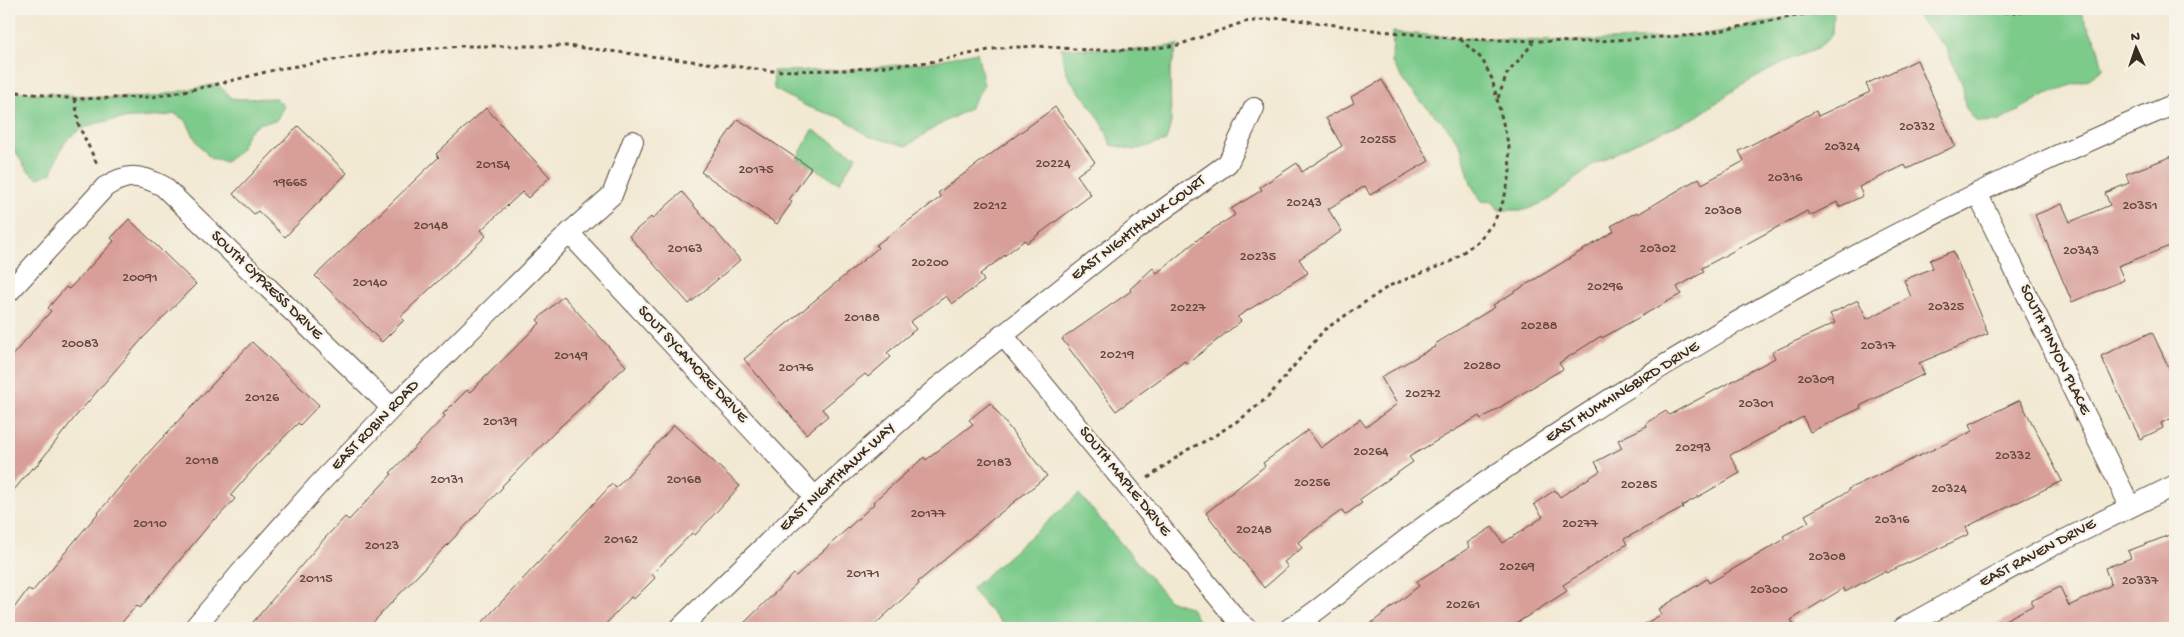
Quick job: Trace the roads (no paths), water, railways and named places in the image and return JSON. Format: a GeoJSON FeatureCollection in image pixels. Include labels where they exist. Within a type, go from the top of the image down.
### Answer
{"type":"FeatureCollection","features":[{"type":"Feature","properties":{"kind":"street","name":"EAST HUMMINGBIRD DRIVE"},"geometry":{"type":"LineString","coordinates":[[1290,628],[1464,498],[1539,446],[1624,390],[1798,286],[1887,238],[1977,193],[2051,158],[2175,104]]}},
{"type":"Feature","properties":{"kind":"street","name":"EAST NIGHTHAWK COURT"},"geometry":{"type":"LineString","coordinates":[[1002,334],[1135,230],[1228,163],[1254,108]]}},
{"type":"Feature","properties":{"kind":"street","name":"EAST ROBIN ROAD"},"geometry":{"type":"LineString","coordinates":[[194,628],[248,564],[392,408],[569,234],[612,195],[633,141]]}},
{"type":"Feature","properties":{"kind":"street","name":"SOUTH CYPRESS DRIVE"},"geometry":{"type":"LineString","coordinates":[[9,292],[104,187],[118,179],[133,176],[146,178],[163,186],[392,408]]}},
{"type":"Feature","properties":{"kind":"street","name":"SOUTH PINYON PLACE"},"geometry":{"type":"LineString","coordinates":[[1977,193],[2130,506]]}},
{"type":"Feature","properties":{"kind":"street","name":"SOUT SYCAMORE DRIVE"},"geometry":{"type":"LineString","coordinates":[[569,234],[815,497]]}},
{"type":"Feature","properties":{"kind":"street","name":"SOUTH MAPLE DRIVE"},"geometry":{"type":"LineString","coordinates":[[1002,334],[1237,620],[1247,628]]}},
{"type":"Feature","properties":{"kind":"street","name":"EAST NIGHTHAWK WAY"},"geometry":{"type":"LineString","coordinates":[[680,628],[815,497],[938,387],[1002,334]]}},
{"type":"Feature","properties":{"kind":"street","name":"EAST RAVEN DRIVE"},"geometry":{"type":"LineString","coordinates":[[1903,628],[2042,550],[2175,485]]}}]}
